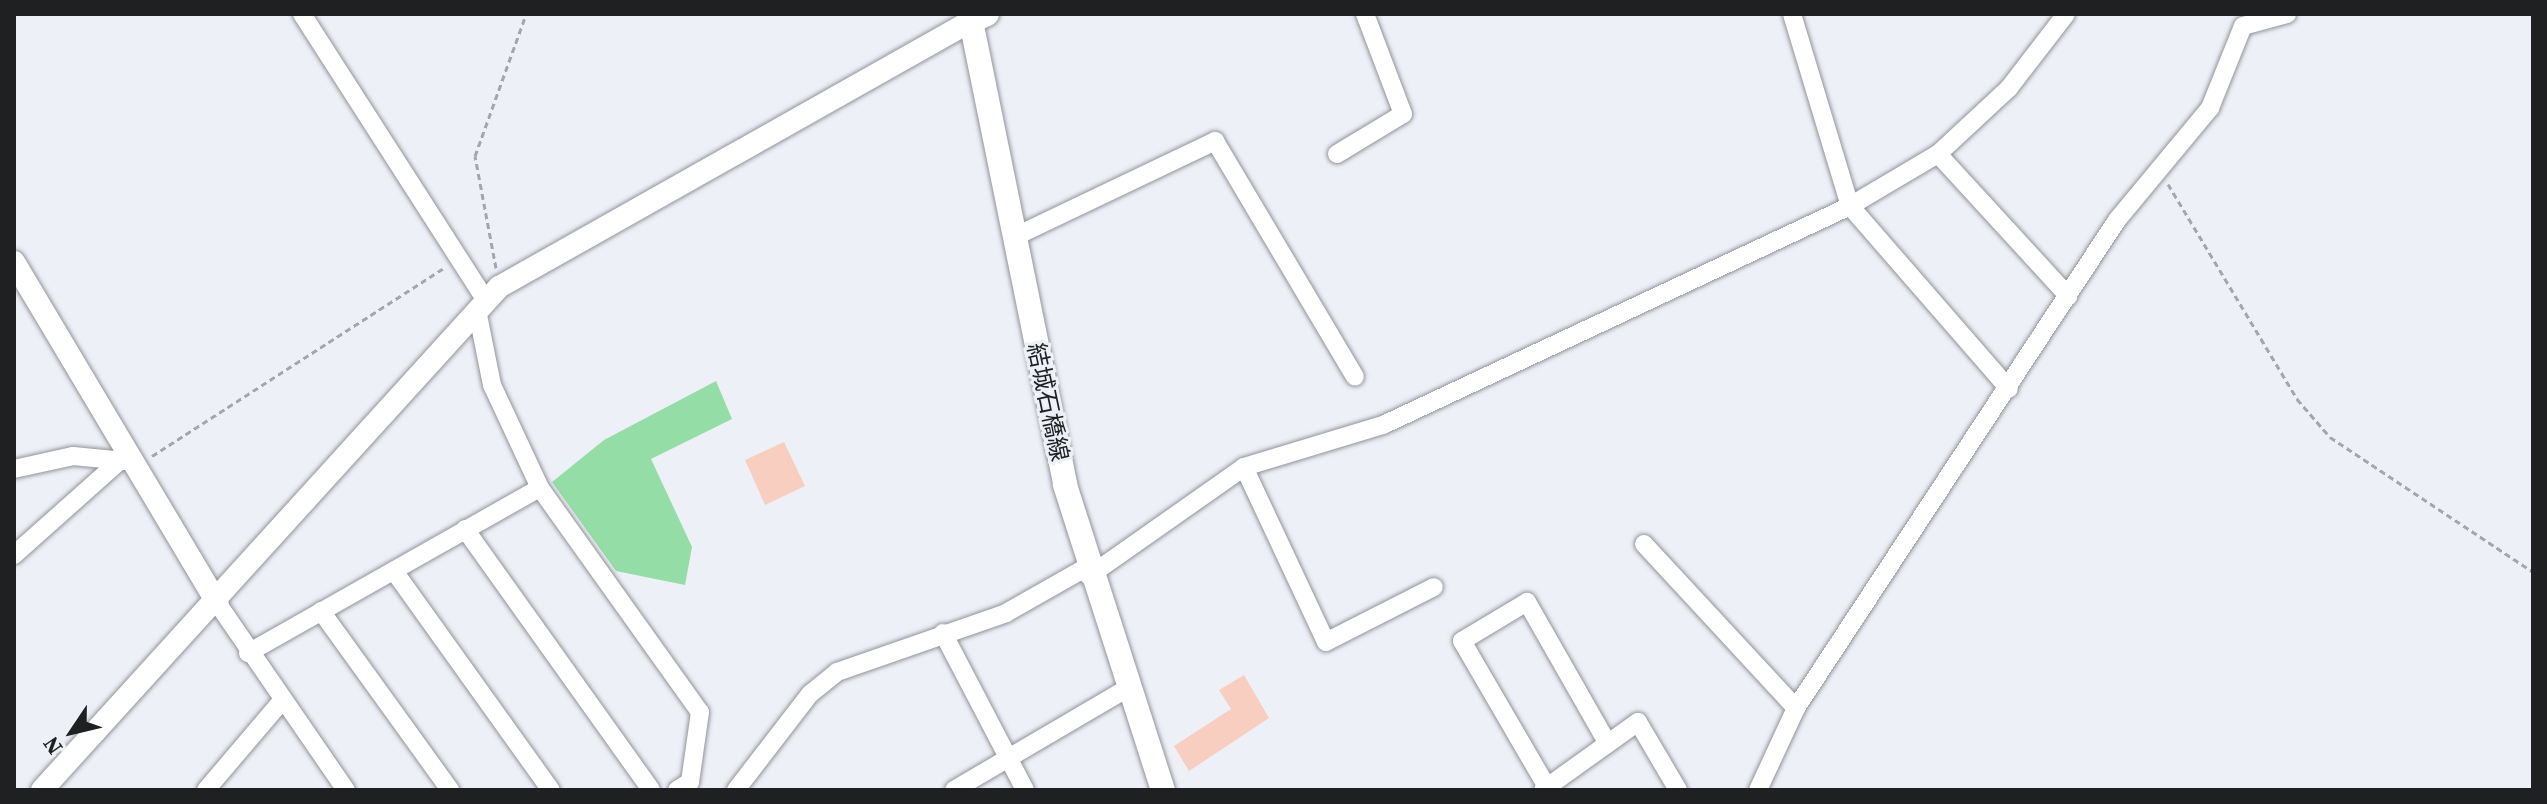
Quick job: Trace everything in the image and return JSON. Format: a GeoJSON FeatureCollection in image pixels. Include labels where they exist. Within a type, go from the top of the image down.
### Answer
{"type":"FeatureCollection","features":[{"type":"Feature","properties":{"kind":"main road","name":"結城石橋線"},"geometry":{"type":"LineString","coordinates":[[976,16],[1014,237],[1088,571],[1163,790]]}},
{"type":"Feature","properties":{"kind":"street"},"geometry":{"type":"LineString","coordinates":[[302,14],[488,301],[492,385],[540,488],[700,712],[688,787]]}},
{"type":"Feature","properties":{"kind":"street"},"geometry":{"type":"LineString","coordinates":[[1337,154],[1403,114],[1365,14]]}},
{"type":"Feature","properties":{"kind":"street"},"geometry":{"type":"LineString","coordinates":[[1792,14],[1850,206],[2009,389]]}},
{"type":"Feature","properties":{"kind":"street"},"geometry":{"type":"LineString","coordinates":[[736,790],[822,683],[852,664],[1006,613],[1088,571],[1244,467],[1383,425],[1850,206],[1938,154],[2009,88],[2066,14]]}},
{"type":"Feature","properties":{"kind":"street"},"geometry":{"type":"LineString","coordinates":[[1758,790],[1796,708],[2068,296],[2157,166],[2210,108],[2235,20],[2287,14]]}},
{"type":"Feature","properties":{"kind":"street"},"geometry":{"type":"LineString","coordinates":[[42,790],[218,604],[488,301],[976,16]]}},
{"type":"Feature","properties":{"kind":"street"},"geometry":{"type":"LineString","coordinates":[[1014,237],[1215,141],[1355,377]]}},
{"type":"Feature","properties":{"kind":"street"},"geometry":{"type":"LineString","coordinates":[[1938,154],[2068,296]]}},
{"type":"Feature","properties":{"kind":"street"},"geometry":{"type":"LineString","coordinates":[[14,262],[130,462],[248,653],[346,790]]}},
{"type":"Feature","properties":{"kind":"street"},"geometry":{"type":"LineString","coordinates":[[14,469],[73,456],[130,462]]}},
{"type":"Feature","properties":{"kind":"street"},"geometry":{"type":"LineString","coordinates":[[14,555],[130,462]]}},
{"type":"Feature","properties":{"kind":"street"},"geometry":{"type":"LineString","coordinates":[[1244,467],[1326,642],[1434,587]]}},
{"type":"Feature","properties":{"kind":"street"},"geometry":{"type":"LineString","coordinates":[[248,653],[540,488]]}},
{"type":"Feature","properties":{"kind":"street"},"geometry":{"type":"LineString","coordinates":[[465,529],[651,790]]}},
{"type":"Feature","properties":{"kind":"street"},"geometry":{"type":"LineString","coordinates":[[1644,544],[1796,708]]}},
{"type":"Feature","properties":{"kind":"street"},"geometry":{"type":"LineString","coordinates":[[394,571],[551,790]]}},
{"type":"Feature","properties":{"kind":"street"},"geometry":{"type":"LineString","coordinates":[[1608,744],[1527,602],[1462,641],[1545,789],[1568,783],[1608,744],[1638,722],[1678,790]]}},
{"type":"Feature","properties":{"kind":"street"},"geometry":{"type":"LineString","coordinates":[[321,611],[450,790]]}},
{"type":"Feature","properties":{"kind":"street"},"geometry":{"type":"LineString","coordinates":[[943,633],[1025,790]]}},
{"type":"Feature","properties":{"kind":"street"},"geometry":{"type":"LineString","coordinates":[[954,790],[1007,756],[1126,689]]}},
{"type":"Feature","properties":{"kind":"street"},"geometry":{"type":"LineString","coordinates":[[206,790],[281,702]]}},
{"type":"Feature","properties":{"kind":"path"},"geometry":{"type":"LineString","coordinates":[[488,301],[475,156],[526,14]]}},
{"type":"Feature","properties":{"kind":"path"},"geometry":{"type":"LineString","coordinates":[[2157,166],[2297,399],[2330,437],[2533,572]]}},
{"type":"Feature","properties":{"kind":"path"},"geometry":{"type":"LineString","coordinates":[[130,462],[459,258]]}},
{"type":"Feature","properties":{"kind":"green space"},"geometry":{"type":"Polygon","coordinates":[[[716,381],[732,419],[651,459],[692,547],[685,585],[616,571],[552,482],[604,440],[716,381]]]}},
{"type":"Feature","properties":{"kind":"building"},"geometry":{"type":"Polygon","coordinates":[[[784,442],[805,486],[765,505],[745,460],[784,442]]]}},
{"type":"Feature","properties":{"kind":"building"},"geometry":{"type":"Polygon","coordinates":[[[1244,675],[1269,718],[1189,771],[1174,746],[1231,709],[1219,690],[1244,675]]]}}]}
